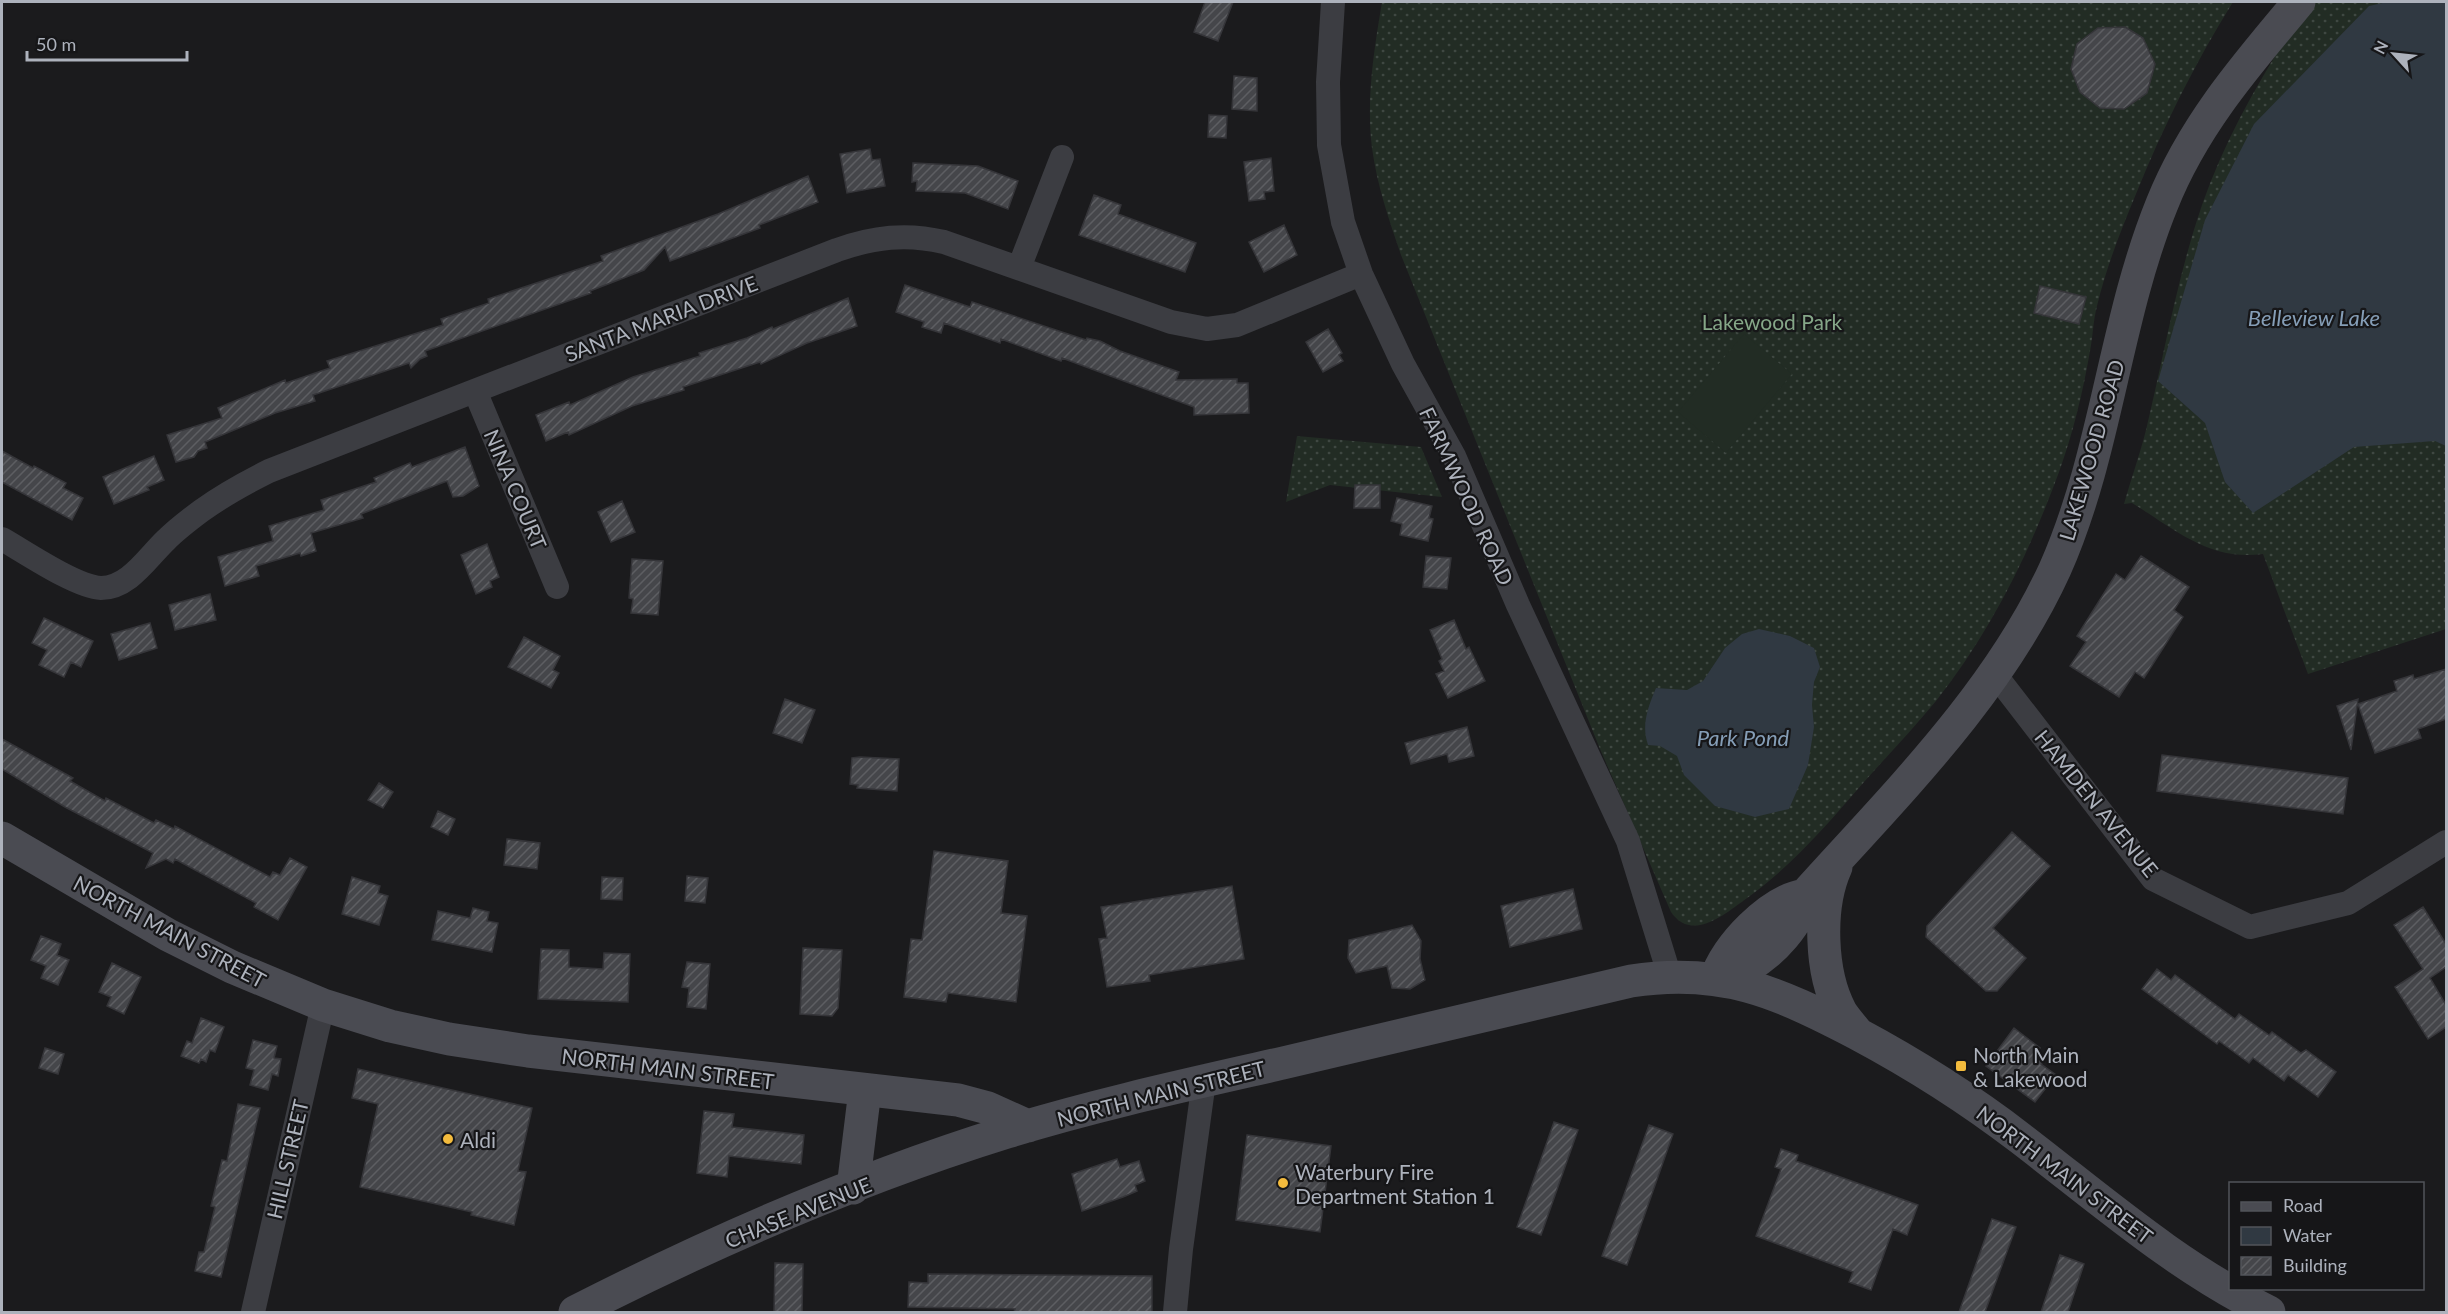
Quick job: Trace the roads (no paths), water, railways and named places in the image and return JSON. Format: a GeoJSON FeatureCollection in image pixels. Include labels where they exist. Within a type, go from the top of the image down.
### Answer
{"type":"FeatureCollection","features":[{"type":"Feature","properties":{"kind":"main road","name":"LAKEWOOD ROAD"},"geometry":{"type":"LineString","coordinates":[[1716,979],[1746,968],[1771,948],[1798,918],[1804,895],[1949,732],[1994,673],[2042,595],[2074,521],[2093,458],[2139,272],[2154,223],[2170,185],[2191,143],[2214,106],[2299,2]]}},
{"type":"Feature","properties":{"kind":"main road","name":"NORTH MAIN STREET"},"geometry":{"type":"LineString","coordinates":[[2,838],[200,952],[264,982],[323,1005],[390,1026],[486,1045],[974,1104],[1028,1126],[1204,1081],[1631,981],[1670,977],[1716,979],[1747,985],[1786,998],[1860,1035],[1945,1084],[2019,1137],[2177,1259],[2223,1289],[2269,1312]]}},
{"type":"Feature","properties":{"kind":"main road"},"geometry":{"type":"LineString","coordinates":[[1846,850],[1838,863],[1829,887],[1825,917],[1825,951],[1837,1002],[1860,1035]]}},
{"type":"Feature","properties":{"kind":"main road"},"geometry":{"type":"LineString","coordinates":[[853,1188],[865,1090]]}},
{"type":"Feature","properties":{"kind":"main road","name":"CHASE AVENUE"},"geometry":{"type":"LineString","coordinates":[[575,1312],[722,1243],[853,1188],[1028,1126]]}},
{"type":"Feature","properties":{"kind":"street","name":"FARMWOOD ROAD"},"geometry":{"type":"LineString","coordinates":[[1333,2],[1328,82],[1329,146],[1343,222],[1361,274],[1403,364],[1454,456],[1518,605],[1628,841],[1670,977]]}},
{"type":"Feature","properties":{"kind":"street"},"geometry":{"type":"LineString","coordinates":[[1019,268],[1062,157]]}},
{"type":"Feature","properties":{"kind":"street","name":"SANTA MARIA DRIVE"},"geometry":{"type":"LineString","coordinates":[[2,539],[83,583],[99,588],[114,586],[133,574],[168,538],[200,512],[250,480],[289,462],[837,250],[876,238],[909,236],[958,246],[1171,322],[1207,329],[1227,328],[1250,322],[1361,274]]}},
{"type":"Feature","properties":{"kind":"street","name":"NINA COURT"},"geometry":{"type":"LineString","coordinates":[[475,391],[557,587]]}},
{"type":"Feature","properties":{"kind":"street","name":"HAMDEN AVENUE"},"geometry":{"type":"LineString","coordinates":[[1994,673],[2153,879],[2250,927],[2348,903],[2446,842]]}},
{"type":"Feature","properties":{"kind":"street","name":"HILL STREET"},"geometry":{"type":"LineString","coordinates":[[253,1312],[323,1005]]}},
{"type":"Feature","properties":{"kind":"street"},"geometry":{"type":"LineString","coordinates":[[1175,1312],[1183,1230],[1204,1081]]}},
{"type":"Feature","properties":{"kind":"water","name":"Belleview Lake"},"geometry":{"type":"Polygon","coordinates":[[[2387,2],[2446,2],[2446,446],[2435,441],[2354,447],[2253,513],[2225,482],[2205,423],[2158,381],[2205,220],[2254,124],[2369,6],[2387,2]]]}},
{"type":"Feature","properties":{"kind":"water","name":"Park Pond"},"geometry":{"type":"Polygon","coordinates":[[[1759,629],[1790,636],[1814,648],[1820,667],[1814,682],[1812,705],[1814,727],[1808,765],[1789,809],[1755,817],[1715,806],[1684,775],[1677,756],[1660,746],[1648,745],[1645,723],[1656,688],[1687,690],[1703,681],[1725,648],[1742,634],[1759,629]]]}},
{"type":"Feature","properties":{"kind":"place","name":"North Main & Lakewood"},"geometry":{"type":"Point","coordinates":[1961,1066]}},
{"type":"Feature","properties":{"kind":"place","name":"Aldi"},"geometry":{"type":"Point","coordinates":[448,1139]}},
{"type":"Feature","properties":{"kind":"place","name":"Waterbury Fire Department Station 1"},"geometry":{"type":"Point","coordinates":[1283,1183]}},
{"type":"Feature","properties":{"kind":"park label","name":"Lakewood Park"},"geometry":{"type":"Point","coordinates":[1772,321]}}]}
